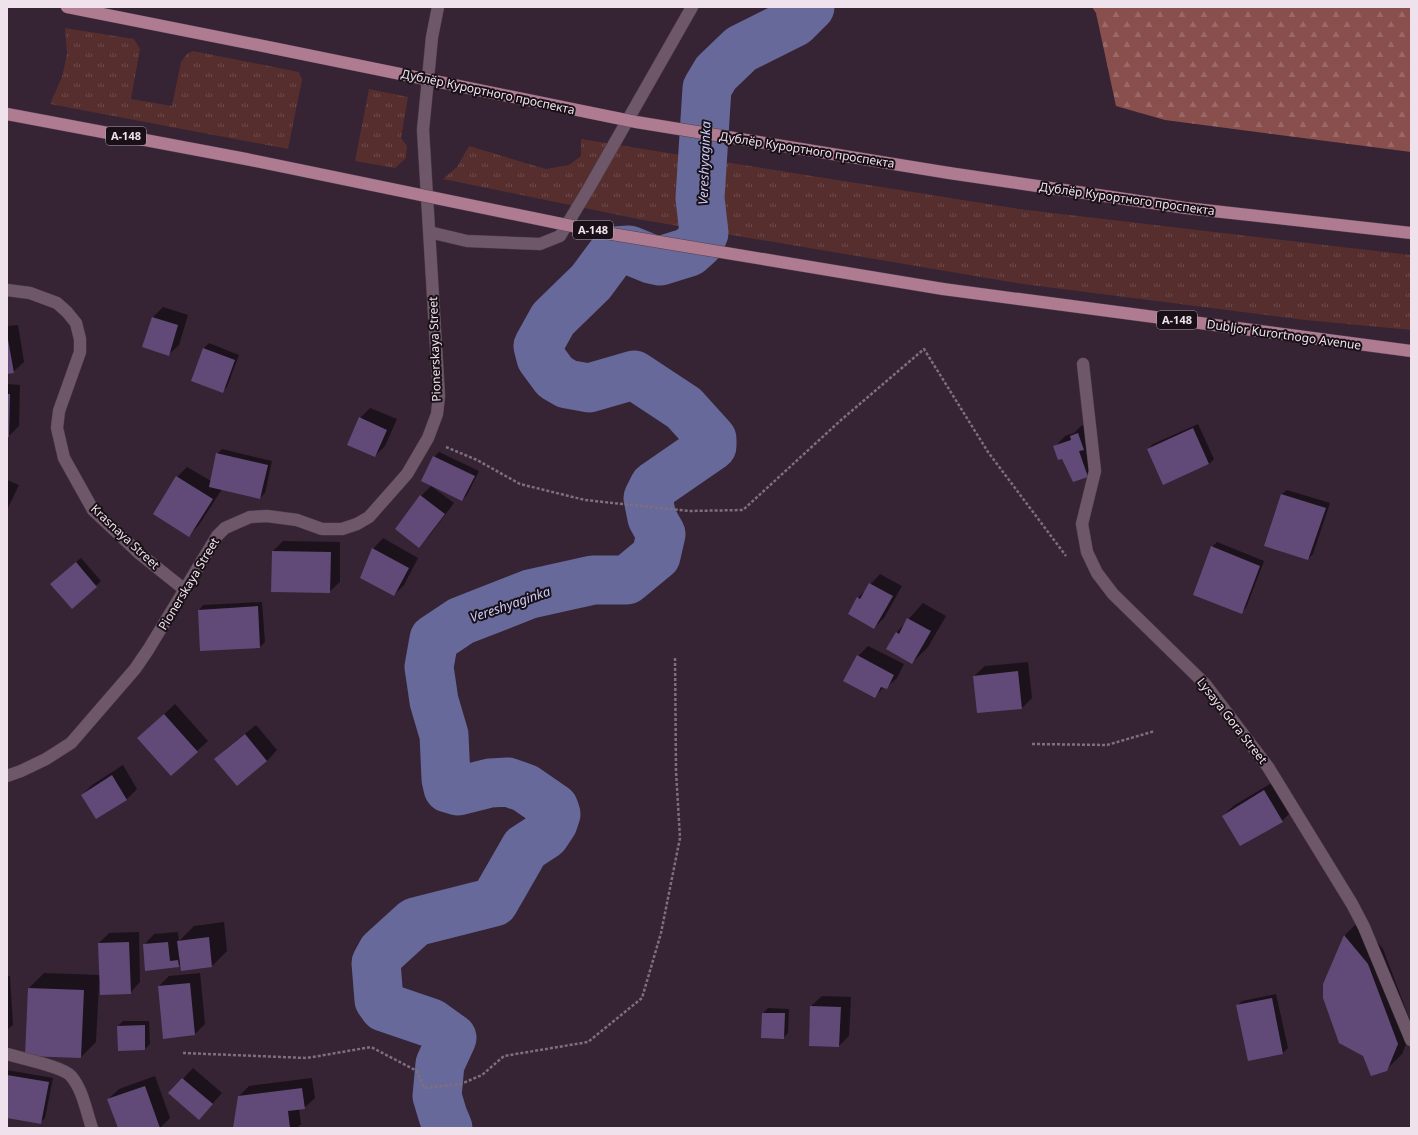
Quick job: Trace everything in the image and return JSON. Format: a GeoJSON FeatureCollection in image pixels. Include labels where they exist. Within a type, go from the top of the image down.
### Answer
{"type":"FeatureCollection","features":[{"type":"Feature","properties":{"kind":"main road","name":"Дублёр Курортного проспекта"},"geometry":{"type":"LineString","coordinates":[[67,7],[636,122],[949,173],[1186,208],[1411,233]]}},
{"type":"Feature","properties":{"kind":"main road","name":"Dubljor Kurortnogo Avenue"},"geometry":{"type":"LineString","coordinates":[[7,114],[246,159],[606,233],[943,289],[1411,351]]}},
{"type":"Feature","properties":{"kind":"street","name":"Pionerskaya Street"},"geometry":{"type":"LineString","coordinates":[[7,776],[46,759],[71,743],[135,669],[217,536],[225,528],[250,517],[267,516],[297,520],[322,529],[342,529],[357,524],[369,517],[407,474],[428,438],[437,414],[439,396],[436,326],[423,130],[432,37],[438,7]]}},
{"type":"Feature","properties":{"kind":"street"},"geometry":{"type":"LineString","coordinates":[[429,232],[467,241],[540,244],[560,236],[692,7]]}},
{"type":"Feature","properties":{"kind":"street","name":"Krasnaya Street"},"geometry":{"type":"LineString","coordinates":[[7,290],[30,293],[57,303],[68,312],[76,323],[80,338],[80,352],[59,410],[57,428],[64,458],[93,510],[140,554],[185,590]]}},
{"type":"Feature","properties":{"kind":"street","name":"Lysaya Gora Street"},"geometry":{"type":"LineString","coordinates":[[1083,364],[1095,470],[1082,524],[1087,552],[1097,573],[1113,594],[1205,684],[1268,767],[1352,904],[1364,927],[1411,1040]]}},
{"type":"Feature","properties":{"kind":"street"},"geometry":{"type":"LineString","coordinates":[[7,1054],[60,1068],[70,1075],[78,1086],[92,1128]]}},
{"type":"Feature","properties":{"kind":"path"},"geometry":{"type":"LineString","coordinates":[[428,438],[477,460],[520,484],[585,500],[689,511],[743,510],[841,420],[924,349],[988,452],[1067,557]]}},
{"type":"Feature","properties":{"kind":"path"},"geometry":{"type":"LineString","coordinates":[[183,1053],[307,1058],[371,1048],[417,1071],[424,1088],[461,1084],[482,1075],[504,1056],[588,1042],[642,998],[661,933],[680,838],[676,771],[675,656]]}},
{"type":"Feature","properties":{"kind":"path"},"geometry":{"type":"LineString","coordinates":[[1032,744],[1107,745],[1155,731]]}},
{"type":"Feature","properties":{"kind":"green space"},"geometry":{"type":"Polygon","coordinates":[[[1092,7],[1411,7],[1411,152],[1165,120],[1116,106],[1096,13],[1092,7]]]}},
{"type":"Feature","properties":{"kind":"green space"},"geometry":{"type":"Polygon","coordinates":[[[65,28],[134,39],[140,49],[131,99],[172,106],[181,62],[187,54],[193,51],[299,72],[302,80],[288,149],[50,104],[62,77],[67,54],[65,28]]]}},
{"type":"Feature","properties":{"kind":"green space"},"geometry":{"type":"Polygon","coordinates":[[[369,89],[408,97],[401,138],[407,146],[406,158],[395,168],[355,161],[369,89]]]}},
{"type":"Feature","properties":{"kind":"green space"},"geometry":{"type":"Polygon","coordinates":[[[581,139],[1019,209],[1411,255],[1411,330],[1305,320],[1023,284],[643,220],[443,179],[457,167],[469,146],[546,169],[569,165],[581,156],[581,139]]]}},
{"type":"Feature","properties":{"kind":"building"},"geometry":{"type":"Polygon","coordinates":[[[152,317],[178,325],[169,356],[142,347],[152,317]]]}},
{"type":"Feature","properties":{"kind":"building"},"geometry":{"type":"Polygon","coordinates":[[[7,334],[14,373],[7,374],[7,334]]]}},
{"type":"Feature","properties":{"kind":"building"},"geometry":{"type":"Polygon","coordinates":[[[203,348],[235,360],[223,393],[191,381],[203,348]]]}},
{"type":"Feature","properties":{"kind":"building"},"geometry":{"type":"Polygon","coordinates":[[[7,394],[10,394],[9,437],[7,437],[7,394]]]}},
{"type":"Feature","properties":{"kind":"building"},"geometry":{"type":"Polygon","coordinates":[[[359,417],[387,430],[375,457],[347,445],[359,417]]]}},
{"type":"Feature","properties":{"kind":"building"},"geometry":{"type":"Polygon","coordinates":[[[1193,428],[1209,464],[1163,485],[1147,449],[1193,428]]]}},
{"type":"Feature","properties":{"kind":"building"},"geometry":{"type":"Polygon","coordinates":[[[1078,433],[1084,450],[1079,451],[1088,477],[1073,482],[1062,459],[1058,460],[1053,446],[1071,440],[1070,436],[1078,433]]]}},
{"type":"Feature","properties":{"kind":"building"},"geometry":{"type":"Polygon","coordinates":[[[216,453],[268,465],[260,499],[209,487],[216,453]]]}},
{"type":"Feature","properties":{"kind":"building"},"geometry":{"type":"Polygon","coordinates":[[[433,456],[475,476],[462,501],[421,481],[433,456]]]}},
{"type":"Feature","properties":{"kind":"building"},"geometry":{"type":"Polygon","coordinates":[[[176,476],[213,499],[189,537],[153,514],[176,476]]]}},
{"type":"Feature","properties":{"kind":"building"},"geometry":{"type":"Polygon","coordinates":[[[1281,494],[1326,508],[1308,560],[1264,546],[1281,494]]]}},
{"type":"Feature","properties":{"kind":"building"},"geometry":{"type":"Polygon","coordinates":[[[420,495],[445,514],[419,548],[395,529],[420,495]]]}},
{"type":"Feature","properties":{"kind":"building"},"geometry":{"type":"Polygon","coordinates":[[[1211,546],[1260,566],[1242,614],[1193,595],[1211,546]]]}},
{"type":"Feature","properties":{"kind":"building"},"geometry":{"type":"Polygon","coordinates":[[[372,548],[409,568],[394,596],[360,578],[372,548]]]}},
{"type":"Feature","properties":{"kind":"building"},"geometry":{"type":"Polygon","coordinates":[[[272,551],[331,552],[330,593],[271,592],[272,551]]]}},
{"type":"Feature","properties":{"kind":"building"},"geometry":{"type":"Polygon","coordinates":[[[76,562],[97,587],[72,609],[50,584],[76,562]]]}},
{"type":"Feature","properties":{"kind":"building"},"geometry":{"type":"Polygon","coordinates":[[[869,583],[893,596],[874,629],[848,614],[857,597],[860,599],[869,583]]]}},
{"type":"Feature","properties":{"kind":"building"},"geometry":{"type":"Polygon","coordinates":[[[258,606],[260,648],[200,651],[198,610],[258,606]]]}},
{"type":"Feature","properties":{"kind":"building"},"geometry":{"type":"Polygon","coordinates":[[[907,618],[931,631],[912,664],[886,649],[896,632],[899,634],[907,618]]]}},
{"type":"Feature","properties":{"kind":"building"},"geometry":{"type":"Polygon","coordinates":[[[857,655],[894,675],[887,689],[881,687],[875,698],[843,681],[857,655]]]}},
{"type":"Feature","properties":{"kind":"building"},"geometry":{"type":"Polygon","coordinates":[[[1018,671],[1022,709],[977,713],[973,676],[1018,671]]]}},
{"type":"Feature","properties":{"kind":"building"},"geometry":{"type":"Polygon","coordinates":[[[164,714],[198,752],[171,776],[137,738],[164,714]]]}},
{"type":"Feature","properties":{"kind":"building"},"geometry":{"type":"Polygon","coordinates":[[[245,734],[267,761],[237,786],[214,759],[245,734]]]}},
{"type":"Feature","properties":{"kind":"building"},"geometry":{"type":"Polygon","coordinates":[[[112,775],[127,800],[96,819],[81,795],[112,775]]]}},
{"type":"Feature","properties":{"kind":"building"},"geometry":{"type":"Polygon","coordinates":[[[1264,790],[1283,822],[1240,846],[1222,816],[1264,790]]]}},
{"type":"Feature","properties":{"kind":"building"},"geometry":{"type":"Polygon","coordinates":[[[1344,935],[1368,964],[1398,1044],[1387,1071],[1371,1076],[1363,1056],[1339,1043],[1323,998],[1323,984],[1344,935]]]}},
{"type":"Feature","properties":{"kind":"building"},"geometry":{"type":"Polygon","coordinates":[[[209,937],[212,967],[181,971],[177,941],[209,937]]]}},
{"type":"Feature","properties":{"kind":"building"},"geometry":{"type":"Polygon","coordinates":[[[129,942],[131,994],[100,995],[98,943],[129,942]]]}},
{"type":"Feature","properties":{"kind":"building"},"geometry":{"type":"Polygon","coordinates":[[[168,942],[170,961],[178,960],[179,967],[145,971],[143,944],[168,942]]]}},
{"type":"Feature","properties":{"kind":"building"},"geometry":{"type":"Polygon","coordinates":[[[190,983],[195,1035],[163,1039],[158,986],[190,983]]]}},
{"type":"Feature","properties":{"kind":"building"},"geometry":{"type":"Polygon","coordinates":[[[28,988],[84,990],[81,1058],[25,1056],[28,988]]]}},
{"type":"Feature","properties":{"kind":"building"},"geometry":{"type":"Polygon","coordinates":[[[1272,998],[1283,1054],[1248,1061],[1236,1005],[1272,998]]]}},
{"type":"Feature","properties":{"kind":"building"},"geometry":{"type":"Polygon","coordinates":[[[810,1006],[841,1007],[839,1047],[809,1046],[810,1006]]]}},
{"type":"Feature","properties":{"kind":"building"},"geometry":{"type":"Polygon","coordinates":[[[762,1013],[785,1013],[784,1039],[761,1038],[762,1013]]]}},
{"type":"Feature","properties":{"kind":"building"},"geometry":{"type":"Polygon","coordinates":[[[145,1025],[145,1050],[118,1051],[117,1026],[145,1025]]]}},
{"type":"Feature","properties":{"kind":"building"},"geometry":{"type":"Polygon","coordinates":[[[7,1075],[49,1082],[41,1124],[7,1118],[7,1075]]]}},
{"type":"Feature","properties":{"kind":"building"},"geometry":{"type":"Polygon","coordinates":[[[182,1078],[213,1104],[199,1120],[168,1093],[182,1078]]]}},
{"type":"Feature","properties":{"kind":"building"},"geometry":{"type":"Polygon","coordinates":[[[145,1086],[160,1128],[118,1128],[107,1099],[145,1086]]]}},
{"type":"Feature","properties":{"kind":"building"},"geometry":{"type":"Polygon","coordinates":[[[302,1088],[305,1109],[288,1111],[290,1128],[233,1128],[238,1096],[302,1088]]]}},
{"type":"Feature","properties":{"kind":"waterway","name":"Vereshyaginka"},"geometry":{"type":"LineString","coordinates":[[448,1128],[437,1096],[440,1064],[452,1038],[431,1023],[384,1007],[379,1000],[376,963],[382,952],[415,922],[494,902],[525,848],[545,835],[553,823],[556,814],[554,808],[525,788],[508,782],[490,783],[458,791],[448,788],[446,779],[444,735],[434,701],[429,667],[434,639],[461,621],[530,594],[593,580],[627,580],[656,556],[661,534],[652,518],[648,498],[654,486],[712,446],[712,439],[684,408],[634,375],[589,388],[567,384],[555,377],[541,358],[538,346],[553,319],[591,282],[614,251],[629,250],[660,261],[689,252],[699,243],[704,233],[700,198],[707,88],[716,73],[741,49],[795,22],[810,7]]}}]}
